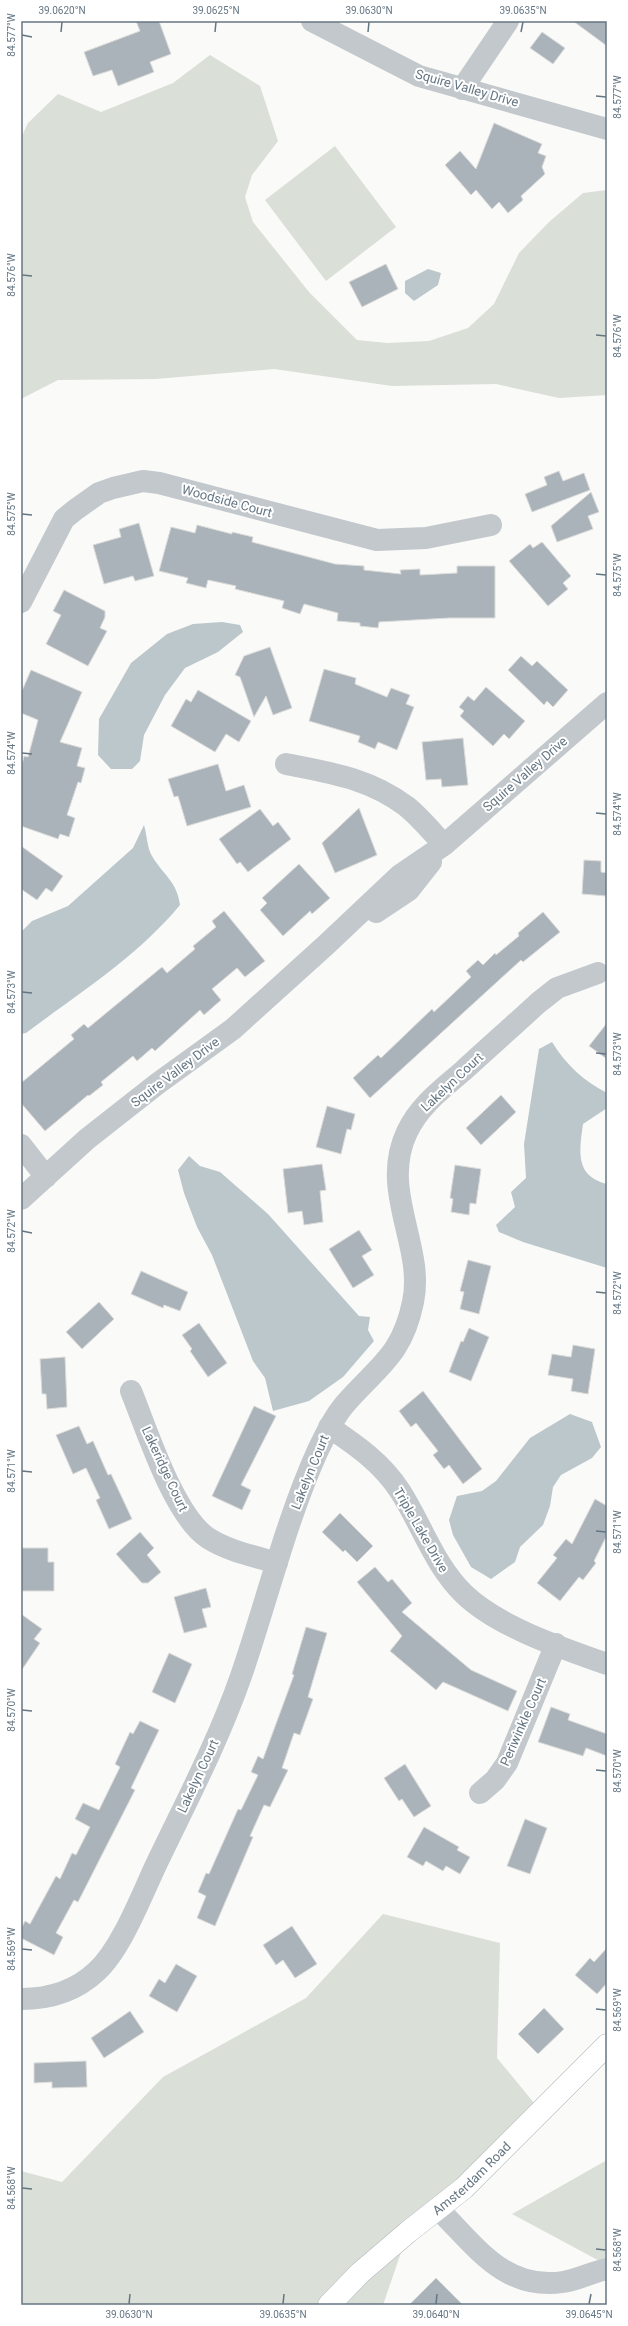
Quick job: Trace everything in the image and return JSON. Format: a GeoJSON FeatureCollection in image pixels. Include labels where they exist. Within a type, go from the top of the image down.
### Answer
{"type":"FeatureCollection","features":[{"type":"Feature","properties":{"kind":"street","name":"Squire Valley Drive"},"geometry":{"type":"LineString","coordinates":[[312,21],[419,76],[607,129]]}},
{"type":"Feature","properties":{"kind":"street"},"geometry":{"type":"LineString","coordinates":[[462,89],[508,21]]}},
{"type":"Feature","properties":{"kind":"street","name":"Woodside Court"},"geometry":{"type":"LineString","coordinates":[[21,602],[64,519],[99,493],[127,483],[144,481],[159,483],[377,540],[426,538],[491,525]]}},
{"type":"Feature","properties":{"kind":"street","name":"Squire Valley Drive"},"geometry":{"type":"LineString","coordinates":[[21,1199],[87,1139],[157,1084],[233,1030],[400,875],[444,845],[607,703]]}},
{"type":"Feature","properties":{"kind":"street"},"geometry":{"type":"LineString","coordinates":[[286,764],[349,776],[380,788],[407,807],[444,845]]}},
{"type":"Feature","properties":{"kind":"street","name":"Lakelyn Court"},"geometry":{"type":"LineString","coordinates":[[21,1999],[38,1999],[60,1994],[78,1985],[97,1971],[110,1956],[134,1911],[227,1716],[309,1470],[329,1427],[344,1405],[393,1354],[404,1336],[414,1300],[415,1277],[397,1186],[397,1167],[406,1133],[415,1117],[424,1106],[557,988],[598,973]]}},
{"type":"Feature","properties":{"kind":"street"},"geometry":{"type":"LineString","coordinates":[[21,1145],[46,1177]]}},
{"type":"Feature","properties":{"kind":"street","name":"Lakeridge Court"},"geometry":{"type":"LineString","coordinates":[[131,1391],[171,1488],[182,1511],[196,1528],[208,1538],[224,1546],[277,1563]]}},
{"type":"Feature","properties":{"kind":"street","name":"Triple Lake Drive"},"geometry":{"type":"LineString","coordinates":[[329,1427],[367,1453],[385,1471],[400,1491],[436,1558],[447,1575],[464,1594],[484,1610],[518,1629],[556,1644],[605,1658]]}},
{"type":"Feature","properties":{"kind":"street","name":"Periwinkle Court"},"geometry":{"type":"LineString","coordinates":[[480,1793],[495,1780],[507,1763],[556,1644]]}},
{"type":"Feature","properties":{"kind":"street","name":"Amsterdam Road"},"geometry":{"type":"LineString","coordinates":[[329,2305],[360,2273],[464,2188],[607,2045]]}},
{"type":"Feature","properties":{"kind":"street"},"geometry":{"type":"LineString","coordinates":[[438,2208],[490,2262],[520,2279],[538,2283],[563,2282],[607,2269]]}},
{"type":"Feature","properties":{"kind":"shaded area"},"geometry":{"type":"Polygon","coordinates":[[[210,55],[260,86],[278,141],[252,175],[245,197],[253,222],[309,292],[357,340],[387,343],[429,341],[468,328],[494,304],[519,253],[549,222],[583,193],[607,190],[607,395],[559,398],[496,384],[392,386],[274,369],[156,379],[58,380],[21,399],[21,138],[28,123],[58,94],[101,112],[173,83],[210,55]]]}},
{"type":"Feature","properties":{"kind":"shaded area"},"geometry":{"type":"Polygon","coordinates":[[[335,146],[396,227],[326,281],[265,200],[335,146]]]}},
{"type":"Feature","properties":{"kind":"shaded area"},"geometry":{"type":"Polygon","coordinates":[[[428,269],[441,273],[438,285],[414,301],[405,293],[405,281],[428,269]]]}},
{"type":"Feature","properties":{"kind":"shaded area"},"geometry":{"type":"Polygon","coordinates":[[[222,622],[240,625],[243,632],[218,652],[185,668],[165,695],[144,735],[140,761],[132,769],[111,769],[98,755],[99,719],[131,663],[167,634],[193,624],[222,622]]]}},
{"type":"Feature","properties":{"kind":"shaded area"},"geometry":{"type":"Polygon","coordinates":[[[144,825],[150,853],[173,884],[180,905],[163,924],[107,974],[26,1033],[21,1034],[21,932],[32,921],[68,906],[133,848],[144,825]]]}},
{"type":"Feature","properties":{"kind":"shaded area"},"geometry":{"type":"Polygon","coordinates":[[[552,1042],[563,1058],[576,1072],[607,1093],[607,1108],[583,1124],[580,1153],[584,1169],[589,1175],[607,1184],[607,1268],[523,1242],[499,1232],[496,1225],[515,1207],[511,1192],[526,1178],[524,1144],[539,1049],[552,1042]]]}},
{"type":"Feature","properties":{"kind":"shaded area"},"geometry":{"type":"Polygon","coordinates":[[[189,1156],[200,1166],[220,1172],[268,1214],[359,1316],[370,1317],[368,1330],[374,1341],[343,1377],[309,1401],[273,1411],[265,1378],[253,1361],[212,1255],[197,1227],[184,1193],[178,1170],[189,1156]]]}},
{"type":"Feature","properties":{"kind":"shaded area"},"geometry":{"type":"Polygon","coordinates":[[[570,1414],[592,1422],[601,1447],[592,1458],[561,1475],[553,1487],[550,1506],[543,1525],[520,1547],[515,1562],[491,1579],[471,1567],[453,1535],[449,1520],[457,1496],[482,1491],[496,1481],[530,1438],[570,1414]]]}},
{"type":"Feature","properties":{"kind":"shaded area"},"geometry":{"type":"Polygon","coordinates":[[[383,1914],[500,1943],[497,2058],[539,2109],[408,2232],[383,2305],[21,2305],[21,2171],[62,2182],[163,2077],[306,1998],[383,1914]]]}},
{"type":"Feature","properties":{"kind":"shaded area"},"geometry":{"type":"Polygon","coordinates":[[[607,2160],[607,2265],[512,2214],[607,2160]]]}},
{"type":"Feature","properties":{"kind":"building"},"geometry":{"type":"Polygon","coordinates":[[[136,21],[159,21],[171,54],[150,62],[154,72],[118,86],[112,70],[93,76],[84,52],[140,31],[136,21]]]}},
{"type":"Feature","properties":{"kind":"building"},"geometry":{"type":"Polygon","coordinates":[[[573,21],[607,21],[607,46],[573,21]]]}},
{"type":"Feature","properties":{"kind":"building"},"geometry":{"type":"Polygon","coordinates":[[[542,32],[565,48],[553,64],[530,48],[542,32]]]}},
{"type":"Feature","properties":{"kind":"building"},"geometry":{"type":"Polygon","coordinates":[[[494,123],[542,144],[538,153],[546,156],[542,167],[545,174],[521,196],[523,200],[508,213],[499,202],[492,209],[476,190],[471,195],[445,165],[460,151],[476,169],[494,123]]]}},
{"type":"Feature","properties":{"kind":"building"},"geometry":{"type":"Polygon","coordinates":[[[386,264],[398,289],[362,307],[349,282],[386,264]]]}},
{"type":"Feature","properties":{"kind":"building"},"geometry":{"type":"Polygon","coordinates":[[[559,471],[563,481],[584,473],[590,490],[532,512],[525,494],[547,485],[544,477],[559,471]]]}},
{"type":"Feature","properties":{"kind":"building"},"geometry":{"type":"Polygon","coordinates":[[[591,492],[599,512],[588,516],[593,529],[557,542],[551,526],[591,492]]]}},
{"type":"Feature","properties":{"kind":"building"},"geometry":{"type":"Polygon","coordinates":[[[139,523],[154,576],[135,581],[133,576],[104,584],[93,545],[121,537],[119,529],[139,523]]]}},
{"type":"Feature","properties":{"kind":"building"},"geometry":{"type":"Polygon","coordinates":[[[197,525],[232,534],[232,532],[253,537],[252,542],[335,564],[364,566],[364,570],[401,574],[400,570],[420,569],[420,575],[457,573],[457,566],[495,566],[495,618],[449,618],[379,622],[378,628],[360,626],[360,623],[337,621],[338,613],[304,604],[300,614],[282,608],[284,601],[235,589],[236,586],[208,580],[206,588],[186,583],[188,578],[159,571],[171,527],[195,533],[197,525]]]}},
{"type":"Feature","properties":{"kind":"building"},"geometry":{"type":"Polygon","coordinates":[[[542,542],[571,576],[563,583],[568,589],[548,606],[509,561],[530,544],[533,548],[542,542]]]}},
{"type":"Feature","properties":{"kind":"building"},"geometry":{"type":"Polygon","coordinates":[[[64,590],[105,611],[105,617],[100,628],[107,631],[88,666],[46,644],[61,615],[53,611],[64,590]]]}},
{"type":"Feature","properties":{"kind":"building"},"geometry":{"type":"Polygon","coordinates":[[[270,647],[292,708],[273,715],[266,696],[254,717],[240,677],[235,675],[244,656],[270,647]]]}},
{"type":"Feature","properties":{"kind":"building"},"geometry":{"type":"Polygon","coordinates":[[[521,656],[532,666],[537,661],[568,690],[553,707],[547,701],[544,705],[508,670],[521,656]]]}},
{"type":"Feature","properties":{"kind":"building"},"geometry":{"type":"Polygon","coordinates":[[[324,669],[356,678],[355,684],[387,697],[391,688],[410,695],[406,704],[414,707],[397,750],[378,742],[375,749],[358,742],[360,736],[309,721],[324,669]]]}},
{"type":"Feature","properties":{"kind":"building"},"geometry":{"type":"Polygon","coordinates":[[[31,670],[82,692],[60,742],[82,748],[77,766],[85,768],[81,783],[78,782],[67,815],[75,818],[69,837],[60,834],[58,839],[21,826],[21,769],[24,756],[28,757],[38,720],[21,713],[21,693],[31,670]]]}},
{"type":"Feature","properties":{"kind":"building"},"geometry":{"type":"Polygon","coordinates":[[[486,687],[525,721],[509,739],[504,734],[493,746],[460,716],[464,711],[459,707],[468,696],[474,701],[486,687]]]}},
{"type":"Feature","properties":{"kind":"building"},"geometry":{"type":"Polygon","coordinates":[[[198,690],[251,721],[239,742],[226,734],[215,752],[171,726],[186,699],[191,702],[198,690]]]}},
{"type":"Feature","properties":{"kind":"building"},"geometry":{"type":"Polygon","coordinates":[[[463,738],[468,785],[442,787],[441,779],[426,780],[422,742],[463,738]]]}},
{"type":"Feature","properties":{"kind":"building"},"geometry":{"type":"Polygon","coordinates":[[[218,764],[226,791],[244,785],[251,807],[187,826],[178,796],[174,797],[168,779],[218,764]]]}},
{"type":"Feature","properties":{"kind":"building"},"geometry":{"type":"Polygon","coordinates":[[[359,808],[377,855],[335,873],[322,843],[359,808]]]}},
{"type":"Feature","properties":{"kind":"building"},"geometry":{"type":"Polygon","coordinates":[[[260,809],[273,826],[278,822],[291,839],[248,872],[240,862],[237,864],[219,839],[260,809]]]}},
{"type":"Feature","properties":{"kind":"building"},"geometry":{"type":"Polygon","coordinates":[[[21,846],[63,876],[52,892],[46,888],[37,900],[21,889],[21,846]]]}},
{"type":"Feature","properties":{"kind":"building"},"geometry":{"type":"Polygon","coordinates":[[[584,860],[601,861],[601,872],[607,873],[607,896],[582,894],[584,860]]]}},
{"type":"Feature","properties":{"kind":"building"},"geometry":{"type":"Polygon","coordinates":[[[299,864],[330,898],[312,914],[310,911],[283,936],[260,910],[267,903],[262,898],[299,864]]]}},
{"type":"Feature","properties":{"kind":"building"},"geometry":{"type":"Polygon","coordinates":[[[224,911],[265,961],[245,977],[237,968],[212,989],[221,1000],[204,1015],[200,1010],[155,1051],[152,1048],[137,1061],[133,1056],[101,1082],[103,1085],[89,1096],[88,1095],[45,1131],[21,1103],[21,1083],[74,1039],[71,1035],[84,1024],[88,1028],[162,967],[167,973],[195,949],[193,946],[216,927],[212,921],[224,911]]]}},
{"type":"Feature","properties":{"kind":"building"},"geometry":{"type":"Polygon","coordinates":[[[543,912],[560,932],[523,962],[521,960],[370,1098],[353,1078],[378,1055],[381,1058],[432,1009],[434,1012],[471,977],[466,971],[478,960],[483,965],[495,953],[496,955],[519,936],[518,933],[543,912]]]}},
{"type":"Feature","properties":{"kind":"building"},"geometry":{"type":"Polygon","coordinates":[[[607,1023],[607,1059],[589,1046],[607,1023]]]}},
{"type":"Feature","properties":{"kind":"building"},"geometry":{"type":"Polygon","coordinates":[[[501,1095],[516,1112],[481,1145],[466,1128],[501,1095]]]}},
{"type":"Feature","properties":{"kind":"building"},"geometry":{"type":"Polygon","coordinates":[[[327,1106],[355,1114],[351,1130],[347,1129],[341,1154],[316,1147],[327,1106]]]}},
{"type":"Feature","properties":{"kind":"building"},"geometry":{"type":"Polygon","coordinates":[[[322,1164],[326,1190],[320,1191],[323,1222],[304,1225],[302,1211],[288,1213],[283,1169],[322,1164]]]}},
{"type":"Feature","properties":{"kind":"building"},"geometry":{"type":"Polygon","coordinates":[[[455,1165],[481,1169],[476,1204],[470,1203],[469,1215],[451,1212],[453,1199],[450,1198],[455,1165]]]}},
{"type":"Feature","properties":{"kind":"building"},"geometry":{"type":"Polygon","coordinates":[[[359,1230],[372,1250],[362,1256],[374,1275],[353,1288],[329,1249],[359,1230]]]}},
{"type":"Feature","properties":{"kind":"building"},"geometry":{"type":"Polygon","coordinates":[[[468,1260],[491,1266],[479,1314],[460,1309],[464,1292],[460,1291],[468,1260]]]}},
{"type":"Feature","properties":{"kind":"building"},"geometry":{"type":"Polygon","coordinates":[[[141,1271],[188,1292],[180,1311],[164,1305],[163,1308],[131,1294],[141,1271]]]}},
{"type":"Feature","properties":{"kind":"building"},"geometry":{"type":"Polygon","coordinates":[[[99,1302],[114,1319],[82,1349],[66,1332],[99,1302]]]}},
{"type":"Feature","properties":{"kind":"building"},"geometry":{"type":"Polygon","coordinates":[[[199,1323],[227,1363],[208,1377],[190,1351],[192,1349],[182,1335],[199,1323]]]}},
{"type":"Feature","properties":{"kind":"building"},"geometry":{"type":"Polygon","coordinates":[[[469,1328],[489,1337],[471,1381],[449,1372],[461,1341],[463,1342],[469,1328]]]}},
{"type":"Feature","properties":{"kind":"building"},"geometry":{"type":"Polygon","coordinates":[[[573,1345],[595,1349],[588,1394],[571,1391],[573,1379],[548,1375],[552,1354],[571,1357],[573,1345]]]}},
{"type":"Feature","properties":{"kind":"building"},"geometry":{"type":"Polygon","coordinates":[[[65,1357],[67,1407],[47,1409],[46,1394],[42,1394],[40,1359],[65,1357]]]}},
{"type":"Feature","properties":{"kind":"building"},"geometry":{"type":"Polygon","coordinates":[[[423,1391],[482,1469],[463,1484],[449,1465],[444,1469],[433,1455],[438,1451],[416,1423],[411,1427],[399,1411],[423,1391]]]}},
{"type":"Feature","properties":{"kind":"building"},"geometry":{"type":"Polygon","coordinates":[[[254,1406],[276,1416],[241,1485],[251,1490],[242,1510],[212,1496],[254,1406]]]}},
{"type":"Feature","properties":{"kind":"building"},"geometry":{"type":"Polygon","coordinates":[[[79,1426],[87,1444],[93,1441],[108,1475],[111,1474],[132,1519],[109,1529],[96,1500],[100,1498],[86,1468],[73,1474],[56,1435],[79,1426]]]}},
{"type":"Feature","properties":{"kind":"building"},"geometry":{"type":"Polygon","coordinates":[[[595,1499],[607,1506],[607,1535],[594,1561],[596,1563],[583,1580],[579,1577],[560,1601],[537,1583],[557,1558],[553,1555],[566,1539],[572,1544],[595,1499]]]}},
{"type":"Feature","properties":{"kind":"building"},"geometry":{"type":"Polygon","coordinates":[[[340,1513],[373,1546],[357,1562],[345,1550],[343,1552],[322,1532],[340,1513]]]}},
{"type":"Feature","properties":{"kind":"building"},"geometry":{"type":"Polygon","coordinates":[[[140,1532],[154,1548],[147,1555],[161,1572],[148,1583],[142,1583],[116,1554],[140,1532]]]}},
{"type":"Feature","properties":{"kind":"building"},"geometry":{"type":"Polygon","coordinates":[[[21,1548],[48,1548],[48,1562],[54,1562],[54,1591],[21,1591],[21,1548]]]}},
{"type":"Feature","properties":{"kind":"building"},"geometry":{"type":"Polygon","coordinates":[[[375,1567],[388,1582],[392,1579],[412,1603],[402,1612],[471,1670],[517,1691],[508,1711],[443,1682],[436,1690],[390,1651],[402,1636],[357,1582],[375,1567]]]}},
{"type":"Feature","properties":{"kind":"building"},"geometry":{"type":"Polygon","coordinates":[[[206,1588],[211,1607],[202,1609],[207,1627],[184,1633],[174,1597],[206,1588]]]}},
{"type":"Feature","properties":{"kind":"building"},"geometry":{"type":"Polygon","coordinates":[[[21,1614],[42,1629],[34,1639],[40,1643],[21,1671],[21,1614]]]}},
{"type":"Feature","properties":{"kind":"building"},"geometry":{"type":"Polygon","coordinates":[[[306,1627],[327,1633],[308,1697],[313,1699],[300,1735],[294,1733],[282,1768],[288,1770],[270,1807],[264,1805],[250,1836],[253,1837],[215,1926],[197,1918],[206,1896],[198,1892],[206,1873],[209,1874],[238,1809],[241,1810],[258,1775],[251,1772],[258,1756],[263,1759],[294,1675],[292,1674],[306,1627]]]}},
{"type":"Feature","properties":{"kind":"building"},"geometry":{"type":"Polygon","coordinates":[[[169,1653],[192,1664],[175,1703],[152,1692],[169,1653]]]}},
{"type":"Feature","properties":{"kind":"building"},"geometry":{"type":"Polygon","coordinates":[[[551,1707],[570,1714],[568,1720],[607,1734],[607,1756],[586,1748],[583,1756],[538,1742],[551,1707]]]}},
{"type":"Feature","properties":{"kind":"building"},"geometry":{"type":"Polygon","coordinates":[[[140,1721],[159,1730],[131,1788],[135,1790],[78,1902],[74,1900],[56,1933],[63,1937],[54,1955],[21,1938],[21,1929],[25,1921],[30,1924],[56,1876],[60,1879],[72,1853],[76,1855],[90,1827],[75,1819],[83,1803],[99,1810],[120,1767],[115,1764],[130,1732],[133,1734],[140,1721]]]}},
{"type":"Feature","properties":{"kind":"building"},"geometry":{"type":"Polygon","coordinates":[[[405,1764],[431,1806],[414,1817],[402,1799],[399,1801],[384,1778],[405,1764]]]}},
{"type":"Feature","properties":{"kind":"building"},"geometry":{"type":"Polygon","coordinates":[[[525,1819],[547,1828],[530,1874],[507,1866],[525,1819]]]}},
{"type":"Feature","properties":{"kind":"building"},"geometry":{"type":"Polygon","coordinates":[[[424,1827],[459,1847],[457,1850],[470,1857],[460,1874],[446,1866],[443,1871],[426,1861],[423,1866],[407,1857],[424,1827]]]}},
{"type":"Feature","properties":{"kind":"building"},"geometry":{"type":"Polygon","coordinates":[[[292,1926],[317,1964],[295,1978],[283,1960],[276,1965],[263,1945],[292,1926]]]}},
{"type":"Feature","properties":{"kind":"building"},"geometry":{"type":"Polygon","coordinates":[[[607,1948],[607,1983],[597,1994],[575,1975],[590,1958],[594,1962],[607,1948]]]}},
{"type":"Feature","properties":{"kind":"building"},"geometry":{"type":"Polygon","coordinates":[[[176,1964],[197,1976],[177,2012],[149,1996],[159,1979],[165,1983],[176,1964]]]}},
{"type":"Feature","properties":{"kind":"building"},"geometry":{"type":"Polygon","coordinates":[[[544,2008],[564,2029],[538,2054],[518,2034],[544,2008]]]}},
{"type":"Feature","properties":{"kind":"building"},"geometry":{"type":"Polygon","coordinates":[[[130,2011],[144,2032],[104,2058],[91,2038],[130,2011]]]}},
{"type":"Feature","properties":{"kind":"building"},"geometry":{"type":"Polygon","coordinates":[[[86,2061],[87,2087],[52,2088],[52,2082],[34,2083],[34,2063],[86,2061]]]}},
{"type":"Feature","properties":{"kind":"building"},"geometry":{"type":"Polygon","coordinates":[[[436,2278],[463,2305],[409,2305],[436,2278]]]}}]}
